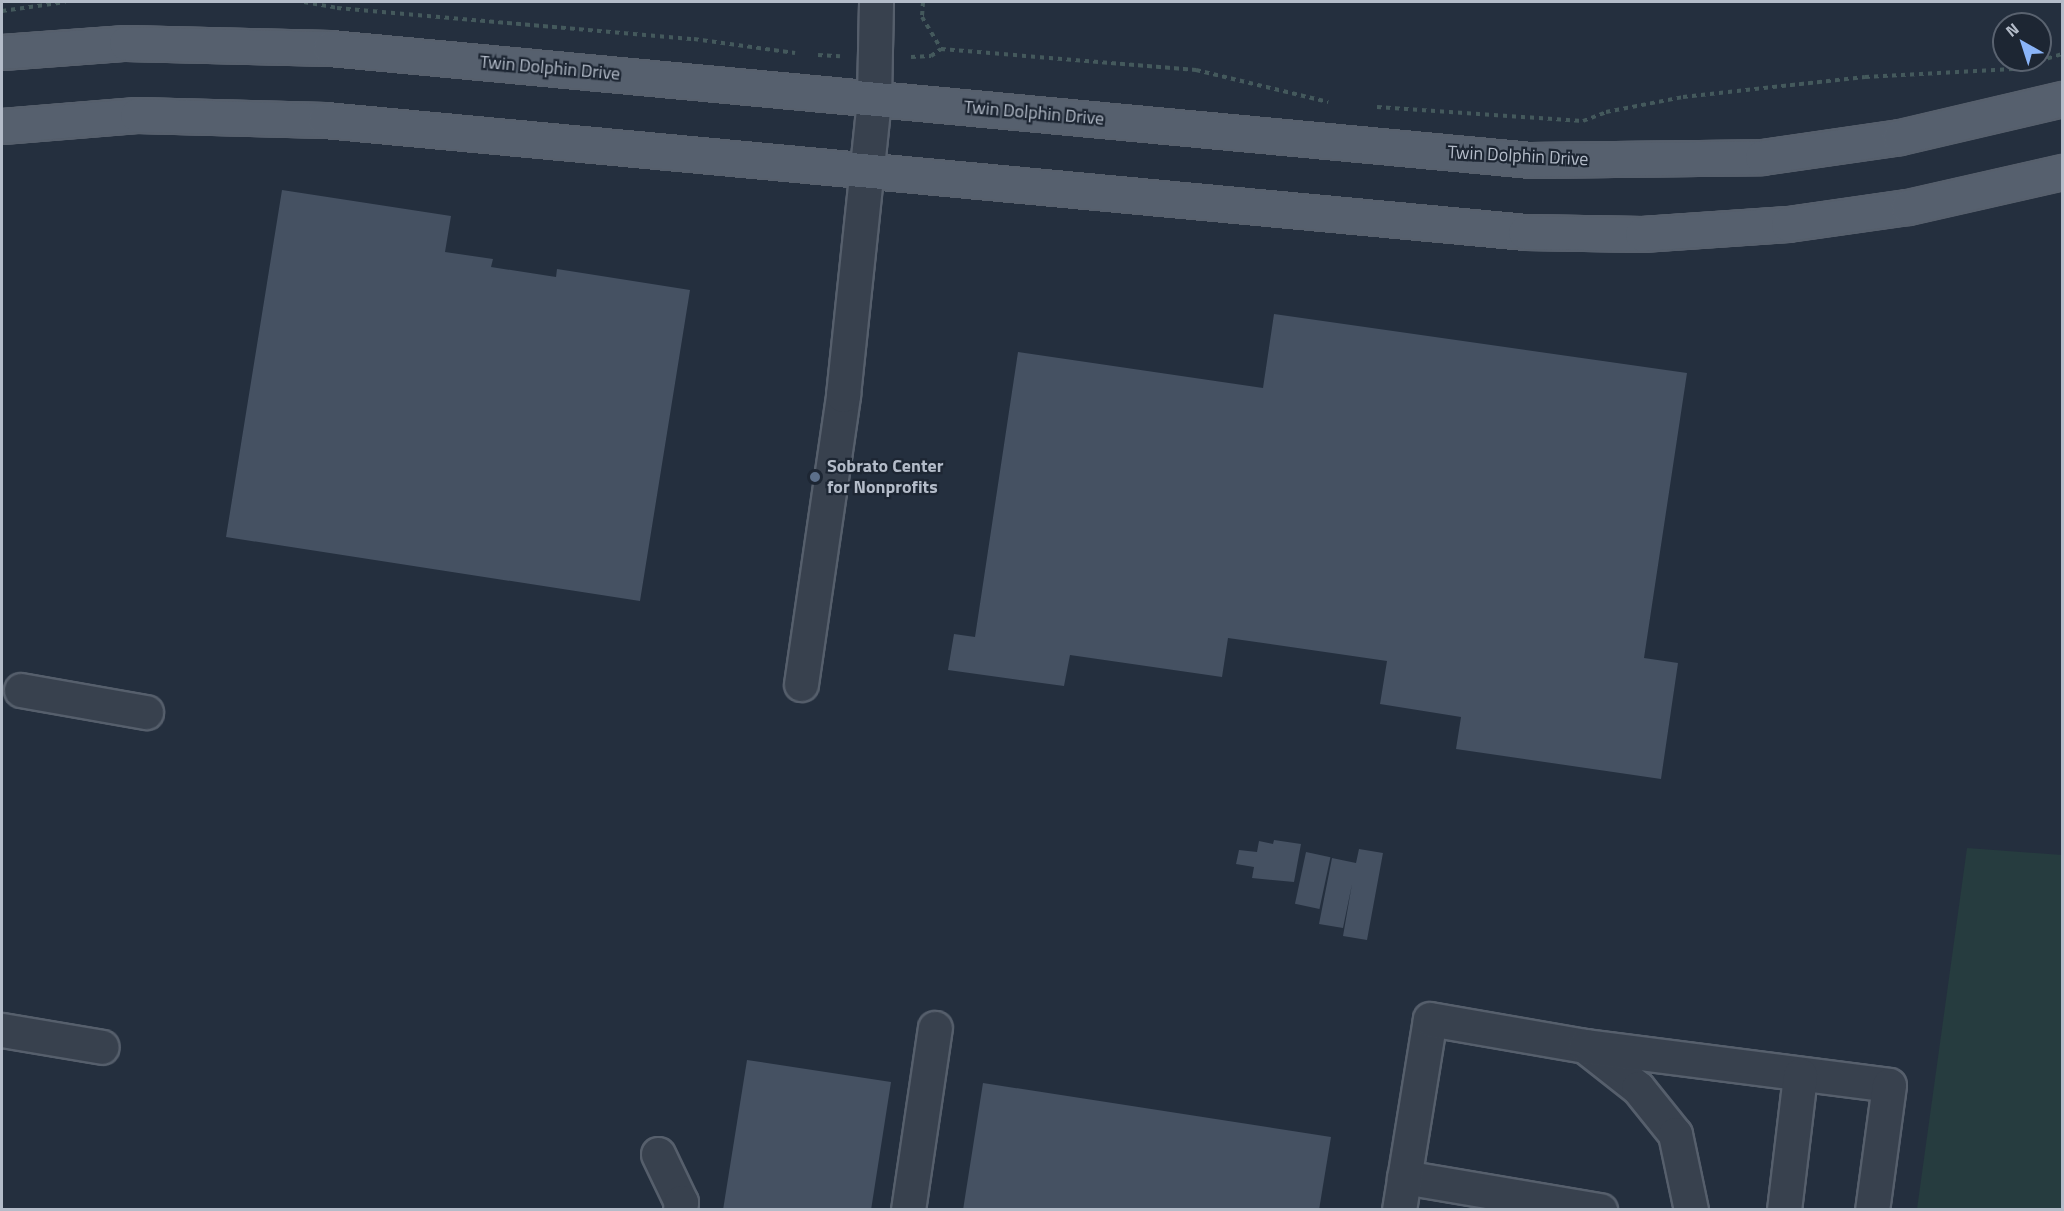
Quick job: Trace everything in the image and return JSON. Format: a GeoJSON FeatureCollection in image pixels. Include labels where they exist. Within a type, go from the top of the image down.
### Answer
{"type":"FeatureCollection","features":[{"type":"Feature","properties":{"kind":"main road","name":"Twin Dolphin Drive"},"geometry":{"type":"LineString","coordinates":[[2,52],[126,43],[330,48],[1530,160],[1625,161],[1762,157],[1900,137],[2062,99]]}},
{"type":"Feature","properties":{"kind":"main road"},"geometry":{"type":"LineString","coordinates":[[2,126],[137,116],[325,120],[1525,232],[1642,234],[1788,224],[1908,207],[2062,172]]}},
{"type":"Feature","properties":{"kind":"lane"},"geometry":{"type":"LineString","coordinates":[[801,684],[843,395],[874,98],[876,2]]}},
{"type":"Feature","properties":{"kind":"lane"},"geometry":{"type":"LineString","coordinates":[[21,690],[146,712]]}},
{"type":"Feature","properties":{"kind":"lane"},"geometry":{"type":"LineString","coordinates":[[1399,1209],[1430,1018],[1585,1046],[1889,1086],[1872,1209]]}},
{"type":"Feature","properties":{"kind":"lane"},"geometry":{"type":"LineString","coordinates":[[908,1209],[935,1028]]}},
{"type":"Feature","properties":{"kind":"lane"},"geometry":{"type":"LineString","coordinates":[[2,1030],[102,1047]]}},
{"type":"Feature","properties":{"kind":"lane"},"geometry":{"type":"LineString","coordinates":[[1585,1046],[1638,1088],[1675,1134],[1691,1209]]}},
{"type":"Feature","properties":{"kind":"lane"},"geometry":{"type":"LineString","coordinates":[[1784,1209],[1800,1075]]}},
{"type":"Feature","properties":{"kind":"lane"},"geometry":{"type":"LineString","coordinates":[[658,1154],[681,1202],[680,1209]]}},
{"type":"Feature","properties":{"kind":"lane"},"geometry":{"type":"LineString","coordinates":[[1404,1177],[1519,1203],[1600,1209]]}},
{"type":"Feature","properties":{"kind":"path"},"geometry":{"type":"LineString","coordinates":[[2,11],[65,2]]}},
{"type":"Feature","properties":{"kind":"path"},"geometry":{"type":"LineString","coordinates":[[304,2],[337,9],[694,39],[806,54]]}},
{"type":"Feature","properties":{"kind":"path"},"geometry":{"type":"LineString","coordinates":[[923,2],[922,17],[941,49]]}},
{"type":"Feature","properties":{"kind":"path"},"geometry":{"type":"LineString","coordinates":[[931,56],[941,49],[1196,70],[1330,102]]}},
{"type":"Feature","properties":{"kind":"path"},"geometry":{"type":"LineString","coordinates":[[1365,106],[1583,121],[1606,112],[1683,97],[1865,77],[2013,69],[2062,54]]}},
{"type":"Feature","properties":{"kind":"green space"},"geometry":{"type":"Polygon","coordinates":[[[1967,848],[2062,855],[2062,1209],[1917,1209],[1967,848]]]}},
{"type":"Feature","properties":{"kind":"building"},"geometry":{"type":"Polygon","coordinates":[[[282,190],[451,216],[445,252],[493,259],[491,267],[556,277],[557,269],[690,290],[640,601],[226,537],[282,190]]]}},
{"type":"Feature","properties":{"kind":"building"},"geometry":{"type":"Polygon","coordinates":[[[1274,314],[1687,373],[1644,658],[1678,663],[1661,779],[1456,749],[1461,717],[1380,704],[1387,661],[1228,638],[1222,677],[1070,655],[1064,686],[948,670],[954,634],[975,637],[1018,352],[1263,388],[1274,314]]]}},
{"type":"Feature","properties":{"kind":"building"},"geometry":{"type":"Polygon","coordinates":[[[1274,840],[1301,844],[1294,882],[1252,878],[1254,867],[1236,864],[1239,850],[1257,852],[1259,841],[1273,844],[1274,840]]]}},
{"type":"Feature","properties":{"kind":"building"},"geometry":{"type":"Polygon","coordinates":[[[1359,849],[1383,853],[1367,940],[1343,936],[1352,884],[1343,928],[1319,924],[1332,858],[1356,863],[1359,849]]]}},
{"type":"Feature","properties":{"kind":"building"},"geometry":{"type":"Polygon","coordinates":[[[1306,852],[1330,857],[1319,909],[1295,904],[1306,852]]]}},
{"type":"Feature","properties":{"kind":"building"},"geometry":{"type":"Polygon","coordinates":[[[747,1060],[891,1082],[871,1210],[723,1210],[747,1060]]]}},
{"type":"Feature","properties":{"kind":"building"},"geometry":{"type":"Polygon","coordinates":[[[983,1083],[1331,1137],[1319,1210],[963,1210],[983,1083]]]}},
{"type":"Feature","properties":{"kind":"place","name":"Sobrato Center for Nonprofits"},"geometry":{"type":"Point","coordinates":[815,477]}}]}
